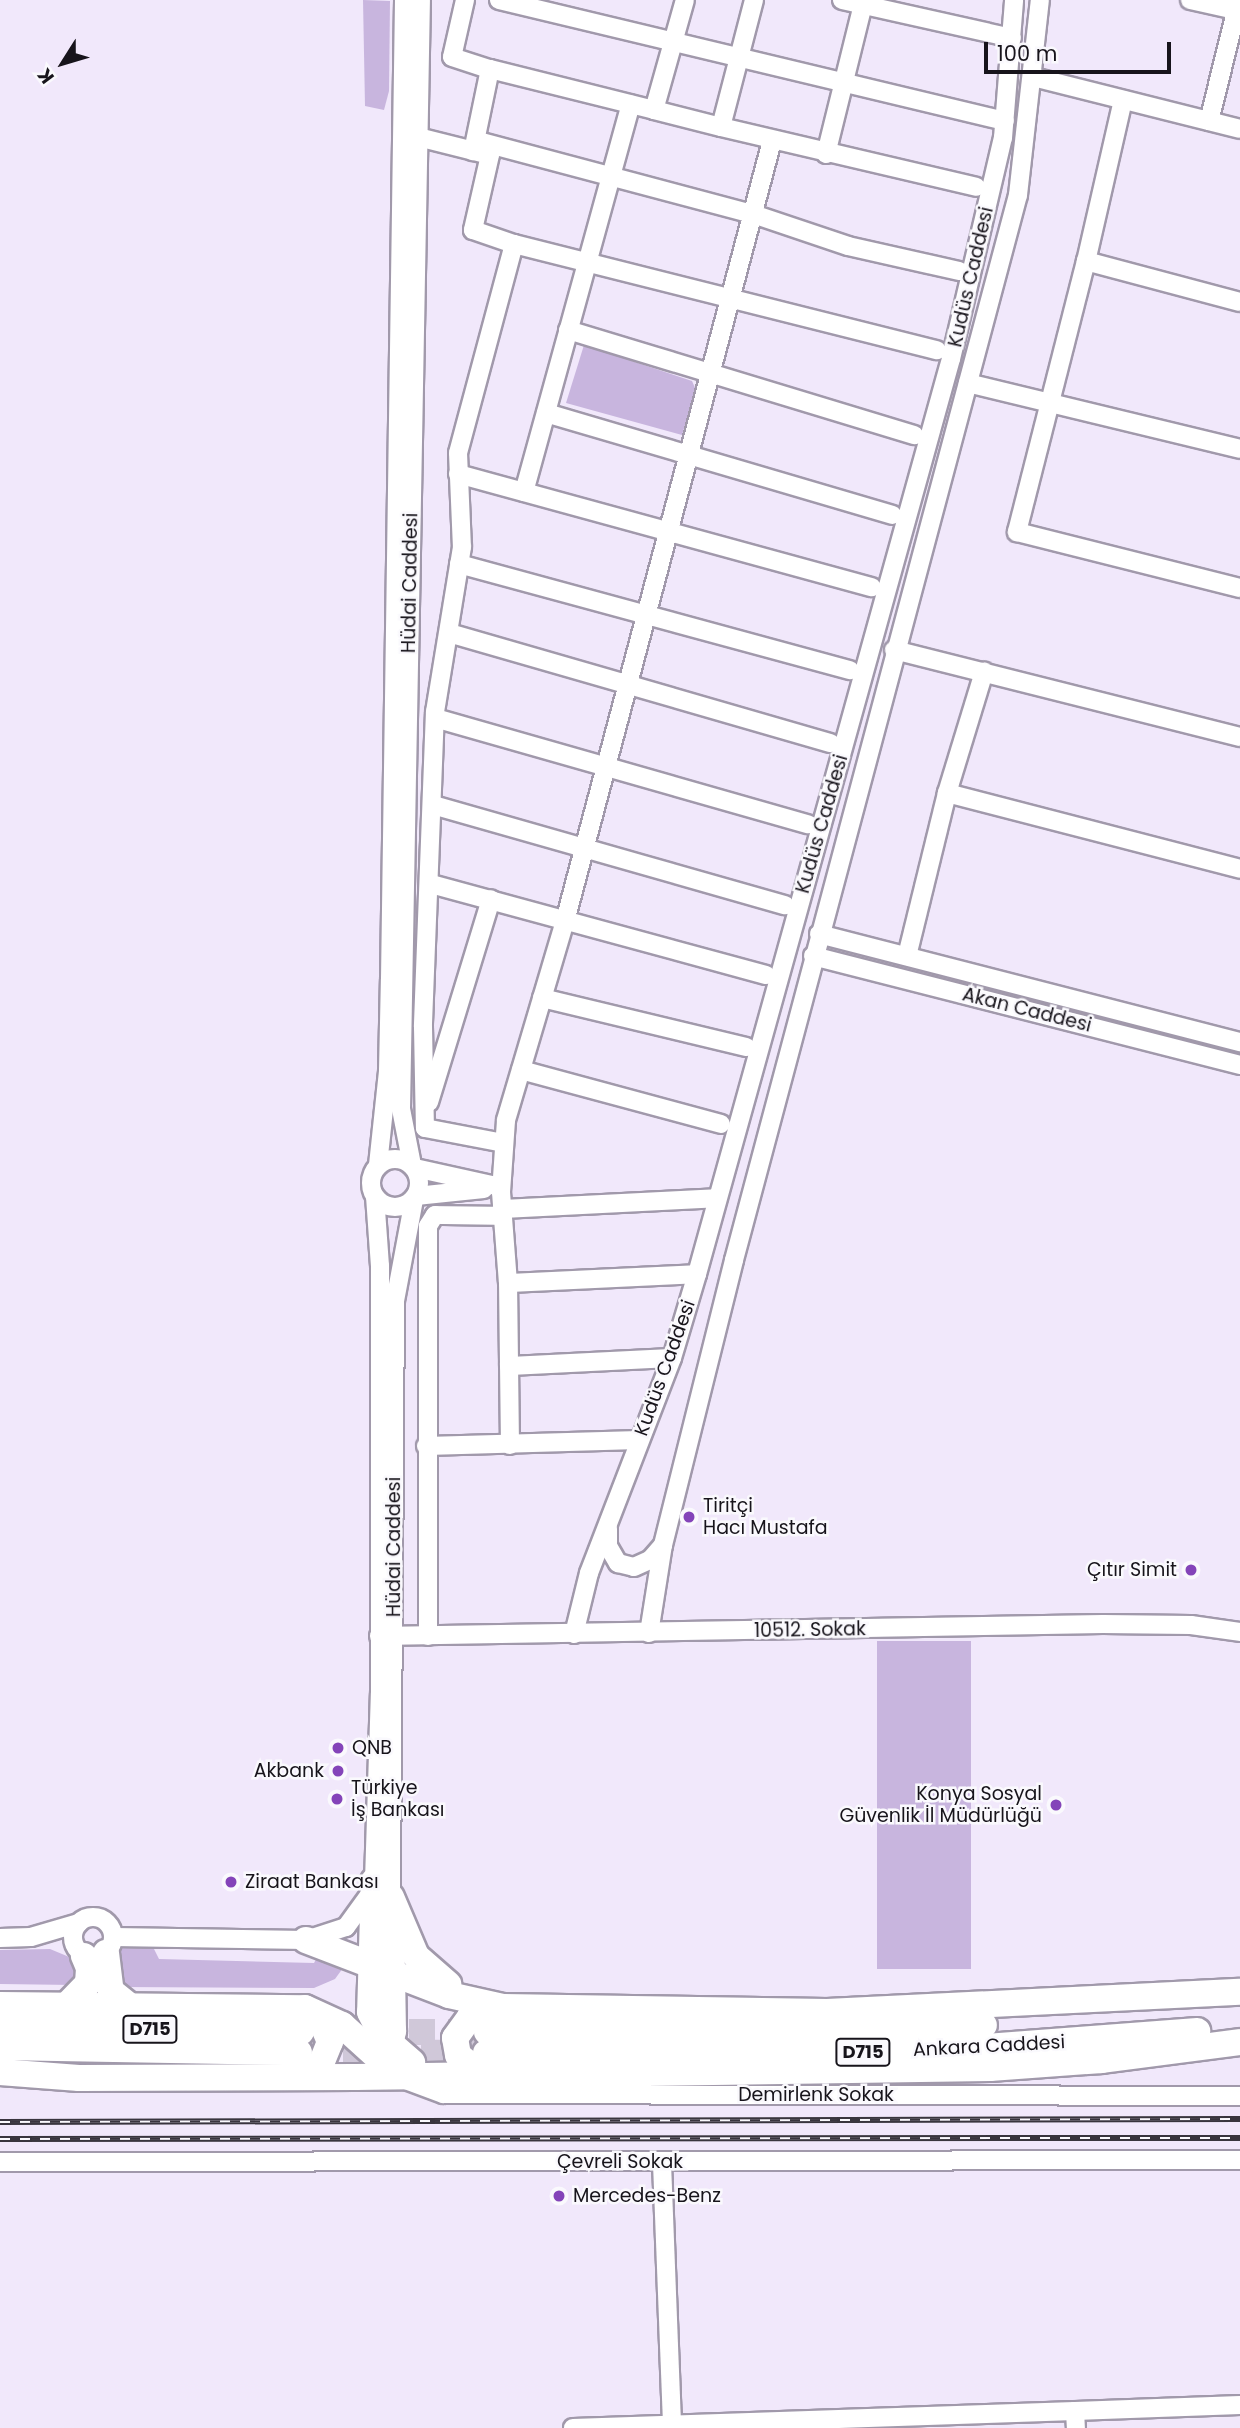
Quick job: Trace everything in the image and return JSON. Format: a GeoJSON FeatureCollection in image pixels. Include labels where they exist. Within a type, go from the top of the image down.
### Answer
{"type":"FeatureCollection","features":[{"type":"Feature","properties":{"kind":"highway"},"geometry":{"type":"LineString","coordinates":[[383,1889],[381,1968],[389,2061]]}},
{"type":"Feature","properties":{"kind":"highway"},"geometry":{"type":"LineString","coordinates":[[383,1889],[411,1948],[436,1977],[467,1992],[550,2009]]}},
{"type":"Feature","properties":{"kind":"highway"},"geometry":{"type":"LineString","coordinates":[[306,1940],[460,1999],[503,2007],[827,2012],[1240,1992]]}},
{"type":"Feature","properties":{"kind":"highway"},"geometry":{"type":"LineString","coordinates":[[67,2005],[88,1983],[95,1948]]}},
{"type":"Feature","properties":{"kind":"highway"},"geometry":{"type":"LineString","coordinates":[[95,1948],[111,1991],[131,2007]]}},
{"type":"Feature","properties":{"kind":"highway","name":"Ankara Caddesi"},"geometry":{"type":"LineString","coordinates":[[484,2053],[909,2030],[1198,2011],[1240,2004]]}},
{"type":"Feature","properties":{"kind":"highway"},"geometry":{"type":"LineString","coordinates":[[0,2005],[131,2007],[298,2042],[356,2077],[389,2061]]}},
{"type":"Feature","properties":{"kind":"highway"},"geometry":{"type":"LineString","coordinates":[[503,2007],[477,2013],[458,2031],[458,2055],[484,2053],[990,2068],[1240,2042]]}},
{"type":"Feature","properties":{"kind":"highway"},"geometry":{"type":"LineString","coordinates":[[5,2073],[79,2078],[298,2042],[325,2014],[389,2061],[438,2073],[484,2053]]}},
{"type":"Feature","properties":{"kind":"highway","name":"D715"},"geometry":{"type":"LineString","coordinates":[[0,2025],[298,2042]]}},
{"type":"Feature","properties":{"kind":"highway","name":"Ankara Caddesi"},"geometry":{"type":"LineString","coordinates":[[484,2053],[945,2050],[1240,2027]]}},
{"type":"Feature","properties":{"kind":"highway","name":"D715"},"geometry":{"type":"LineString","coordinates":[[0,2048],[298,2042]]}},
{"type":"Feature","properties":{"kind":"street","name":"Hüdai Caddesi"},"geometry":{"type":"LineString","coordinates":[[378,1165],[388,1058],[404,0]]}},
{"type":"Feature","properties":{"kind":"street","name":"Hüdai Caddesi"},"geometry":{"type":"LineString","coordinates":[[414,1167],[401,1109],[421,0]]}},
{"type":"Feature","properties":{"kind":"street"},"geometry":{"type":"LineString","coordinates":[[465,0],[452,57],[772,141],[976,187]]}},
{"type":"Feature","properties":{"kind":"street"},"geometry":{"type":"LineString","coordinates":[[499,0],[1005,121]]}},
{"type":"Feature","properties":{"kind":"street"},"geometry":{"type":"LineString","coordinates":[[654,110],[685,0]]}},
{"type":"Feature","properties":{"kind":"street"},"geometry":{"type":"LineString","coordinates":[[721,127],[754,0]]}},
{"type":"Feature","properties":{"kind":"street"},"geometry":{"type":"LineString","coordinates":[[842,0],[864,2],[1012,38]]}},
{"type":"Feature","properties":{"kind":"street","name":"Kudüs Caddesi"},"geometry":{"type":"LineString","coordinates":[[574,1634],[589,1573],[672,1358],[697,1274],[951,359],[1005,121],[1014,0]]}},
{"type":"Feature","properties":{"kind":"street","name":"Kudüs Caddesi"},"geometry":{"type":"LineString","coordinates":[[649,1633],[663,1545],[813,956],[1018,195],[1040,0]]}},
{"type":"Feature","properties":{"kind":"street"},"geometry":{"type":"LineString","coordinates":[[1190,0],[1239,7],[1209,121]]}},
{"type":"Feature","properties":{"kind":"street"},"geometry":{"type":"LineString","coordinates":[[826,154],[864,2]]}},
{"type":"Feature","properties":{"kind":"street"},"geometry":{"type":"LineString","coordinates":[[474,146],[490,69]]}},
{"type":"Feature","properties":{"kind":"street"},"geometry":{"type":"LineString","coordinates":[[1033,77],[1240,129]]}},
{"type":"Feature","properties":{"kind":"street"},"geometry":{"type":"LineString","coordinates":[[1124,100],[1017,531],[1240,588]]}},
{"type":"Feature","properties":{"kind":"street"},"geometry":{"type":"LineString","coordinates":[[524,492],[631,104]]}},
{"type":"Feature","properties":{"kind":"street"},"geometry":{"type":"LineString","coordinates":[[418,137],[474,146],[611,176],[753,214],[848,246],[959,271]]}},
{"type":"Feature","properties":{"kind":"street"},"geometry":{"type":"LineString","coordinates":[[510,1445],[508,1283],[501,1187],[504,1143],[521,1070],[565,921],[772,141]]}},
{"type":"Feature","properties":{"kind":"street"},"geometry":{"type":"LineString","coordinates":[[474,146],[490,155],[473,230],[514,244],[730,300],[937,350]]}},
{"type":"Feature","properties":{"kind":"street"},"geometry":{"type":"LineString","coordinates":[[504,1143],[425,1128],[423,1119],[435,718],[459,564],[458,453],[514,244]]}},
{"type":"Feature","properties":{"kind":"street"},"geometry":{"type":"LineString","coordinates":[[1086,261],[1240,302]]}},
{"type":"Feature","properties":{"kind":"street"},"geometry":{"type":"LineString","coordinates":[[568,330],[914,435]]}},
{"type":"Feature","properties":{"kind":"street"},"geometry":{"type":"LineString","coordinates":[[968,383],[1240,449]]}},
{"type":"Feature","properties":{"kind":"street"},"geometry":{"type":"LineString","coordinates":[[546,413],[892,515]]}},
{"type":"Feature","properties":{"kind":"street"},"geometry":{"type":"LineString","coordinates":[[458,474],[872,587]]}},
{"type":"Feature","properties":{"kind":"street"},"geometry":{"type":"LineString","coordinates":[[459,564],[850,670]]}},
{"type":"Feature","properties":{"kind":"street"},"geometry":{"type":"LineString","coordinates":[[449,633],[830,743]]}},
{"type":"Feature","properties":{"kind":"street"},"geometry":{"type":"LineString","coordinates":[[894,650],[1240,737]]}},
{"type":"Feature","properties":{"kind":"street"},"geometry":{"type":"LineString","coordinates":[[907,956],[947,793],[985,672]]}},
{"type":"Feature","properties":{"kind":"street"},"geometry":{"type":"LineString","coordinates":[[435,718],[808,824]]}},
{"type":"Feature","properties":{"kind":"street"},"geometry":{"type":"LineString","coordinates":[[947,793],[1240,869]]}},
{"type":"Feature","properties":{"kind":"street"},"geometry":{"type":"LineString","coordinates":[[433,805],[785,905]]}},
{"type":"Feature","properties":{"kind":"street"},"geometry":{"type":"LineString","coordinates":[[430,884],[766,975]]}},
{"type":"Feature","properties":{"kind":"street"},"geometry":{"type":"LineString","coordinates":[[423,1119],[491,899]]}},
{"type":"Feature","properties":{"kind":"street","name":"Akan Caddesi"},"geometry":{"type":"LineString","coordinates":[[819,934],[1240,1042]]}},
{"type":"Feature","properties":{"kind":"street","name":"Akan Caddesi"},"geometry":{"type":"LineString","coordinates":[[813,956],[1240,1065]]}},
{"type":"Feature","properties":{"kind":"street"},"geometry":{"type":"LineString","coordinates":[[542,998],[746,1047]]}},
{"type":"Feature","properties":{"kind":"street"},"geometry":{"type":"LineString","coordinates":[[521,1070],[721,1124]]}},
{"type":"Feature","properties":{"kind":"street"},"geometry":{"type":"LineString","coordinates":[[398,1158],[414,1167],[501,1187],[415,1197],[395,1207],[375,1197],[370,1182],[378,1165],[398,1158]]}},
{"type":"Feature","properties":{"kind":"street"},"geometry":{"type":"LineString","coordinates":[[414,1167],[419,1185],[415,1197]]}},
{"type":"Feature","properties":{"kind":"street","name":"Hüdai Caddesi"},"geometry":{"type":"LineString","coordinates":[[375,1197],[380,1266],[386,1636]]}},
{"type":"Feature","properties":{"kind":"street","name":"Hüdai Caddesi"},"geometry":{"type":"LineString","coordinates":[[383,1889],[395,1292],[415,1197]]}},
{"type":"Feature","properties":{"kind":"street"},"geometry":{"type":"LineString","coordinates":[[428,1636],[428,1226],[435,1215],[717,1198]]}},
{"type":"Feature","properties":{"kind":"street"},"geometry":{"type":"LineString","coordinates":[[508,1283],[697,1274]]}},
{"type":"Feature","properties":{"kind":"street"},"geometry":{"type":"LineString","coordinates":[[509,1366],[672,1358]]}},
{"type":"Feature","properties":{"kind":"street"},"geometry":{"type":"LineString","coordinates":[[426,1446],[639,1440]]}},
{"type":"Feature","properties":{"kind":"street"},"geometry":{"type":"LineString","coordinates":[[607,1526],[608,1546],[618,1563],[634,1567],[650,1560],[663,1545]]}},
{"type":"Feature","properties":{"kind":"street","name":"10512. Sokak"},"geometry":{"type":"LineString","coordinates":[[386,1636],[1102,1625],[1191,1625],[1240,1632]]}},
{"type":"Feature","properties":{"kind":"street"},"geometry":{"type":"LineString","coordinates":[[0,1938],[32,1937],[95,1948],[306,1940],[331,1935],[350,1924],[383,1889]]}},
{"type":"Feature","properties":{"kind":"street"},"geometry":{"type":"LineString","coordinates":[[32,1937],[90,1917],[102,1919],[95,1948]]}},
{"type":"Feature","properties":{"kind":"street"},"geometry":{"type":"LineString","coordinates":[[79,1923],[73,1937],[95,1948]]}},
{"type":"Feature","properties":{"kind":"street","name":"Demirlenk Sokak"},"geometry":{"type":"LineString","coordinates":[[389,2061],[422,2089],[443,2094],[1240,2096]]}},
{"type":"Feature","properties":{"kind":"street","name":"Çevreli Sokak"},"geometry":{"type":"LineString","coordinates":[[0,2162],[1240,2160]]}},
{"type":"Feature","properties":{"kind":"street"},"geometry":{"type":"LineString","coordinates":[[662,2163],[672,2426]]}},
{"type":"Feature","properties":{"kind":"street"},"geometry":{"type":"LineString","coordinates":[[573,2428],[1075,2419],[1240,2405]]}},
{"type":"Feature","properties":{"kind":"shaded area"},"geometry":{"type":"Polygon","coordinates":[[[363,0],[390,1],[389,91],[384,110],[365,106],[363,0]]]}},
{"type":"Feature","properties":{"kind":"shaded area"},"geometry":{"type":"Polygon","coordinates":[[[584,345],[692,381],[696,390],[682,435],[566,403],[584,345]]]}},
{"type":"Feature","properties":{"kind":"shaded area"},"geometry":{"type":"Polygon","coordinates":[[[877,1641],[971,1641],[971,1969],[877,1969],[877,1641]]]}},
{"type":"Feature","properties":{"kind":"shaded area"},"geometry":{"type":"Polygon","coordinates":[[[122,1941],[151,1943],[159,1959],[314,1963],[321,1950],[348,1961],[335,1979],[314,1988],[120,1987],[115,1965],[122,1941]]]}},
{"type":"Feature","properties":{"kind":"shaded area"},"geometry":{"type":"Polygon","coordinates":[[[50,1949],[74,1959],[78,1969],[74,1985],[0,1984],[0,1950],[50,1949]]]}},
{"type":"Feature","properties":{"kind":"tunnel"},"geometry":{"type":"LineString","coordinates":[[370,2032],[479,2032]]}},
{"type":"Feature","properties":{"kind":"tunnel"},"geometry":{"type":"LineString","coordinates":[[304,2052],[479,2053]]}},
{"type":"Feature","properties":{"kind":"railway"},"geometry":{"type":"LineString","coordinates":[[0,2122],[1240,2119]]}},
{"type":"Feature","properties":{"kind":"railway"},"geometry":{"type":"LineString","coordinates":[[0,2139],[1240,2138]]}},
{"type":"Feature","properties":{"kind":"place","name":"Tiritçi Hacı Mustafa"},"geometry":{"type":"Point","coordinates":[689,1517]}},
{"type":"Feature","properties":{"kind":"place","name":"Çıtır Simit"},"geometry":{"type":"Point","coordinates":[1191,1570]}},
{"type":"Feature","properties":{"kind":"place","name":"QNB"},"geometry":{"type":"Point","coordinates":[338,1748]}},
{"type":"Feature","properties":{"kind":"place","name":"Akbank"},"geometry":{"type":"Point","coordinates":[338,1771]}},
{"type":"Feature","properties":{"kind":"place","name":"Türkiye İş Bankası"},"geometry":{"type":"Point","coordinates":[337,1799]}},
{"type":"Feature","properties":{"kind":"place","name":"Konya Sosyal Güvenlik İl Müdürlüğü"},"geometry":{"type":"Point","coordinates":[1056,1805]}},
{"type":"Feature","properties":{"kind":"place","name":"Ziraat Bankası"},"geometry":{"type":"Point","coordinates":[231,1882]}},
{"type":"Feature","properties":{"kind":"place","name":"Mercedes-Benz"},"geometry":{"type":"Point","coordinates":[559,2196]}}]}
